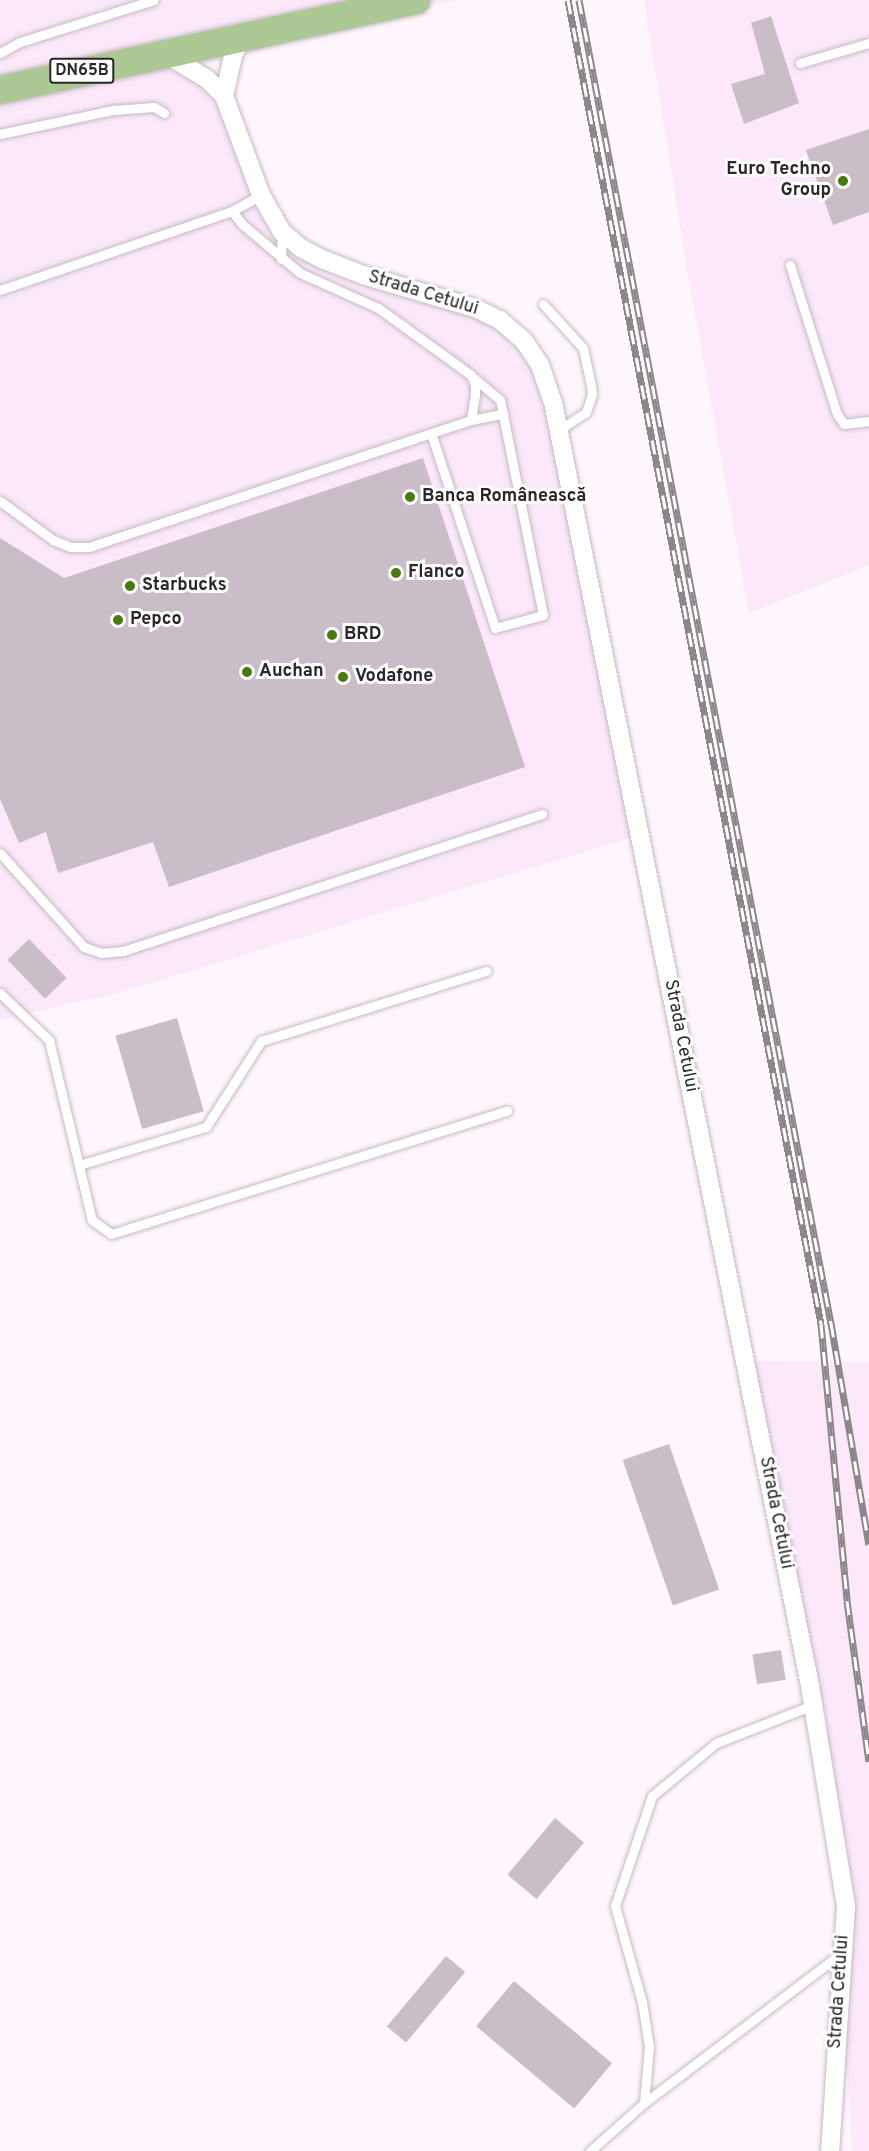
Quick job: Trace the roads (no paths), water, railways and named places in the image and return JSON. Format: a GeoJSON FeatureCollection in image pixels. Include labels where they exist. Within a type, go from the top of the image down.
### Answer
{"type":"FeatureCollection","features":[{"type":"Feature","properties":{"kind":"main road","name":"DN65B"},"geometry":{"type":"LineString","coordinates":[[0,90],[164,52],[416,0]]}},
{"type":"Feature","properties":{"kind":"street"},"geometry":{"type":"LineString","coordinates":[[224,96],[233,56],[243,35]]}},
{"type":"Feature","properties":{"kind":"street","name":"Strada Cetului"},"geometry":{"type":"LineString","coordinates":[[164,52],[207,79],[224,96],[261,195],[282,232],[301,248],[322,259],[363,275],[474,308],[500,320],[524,341],[540,366],[553,402],[813,1705],[846,1905],[830,2151]]}},
{"type":"Feature","properties":{"kind":"lane"},"geometry":{"type":"LineString","coordinates":[[0,52],[20,42],[154,0]]}},
{"type":"Feature","properties":{"kind":"lane"},"geometry":{"type":"LineString","coordinates":[[800,63],[869,43]]}},
{"type":"Feature","properties":{"kind":"lane"},"geometry":{"type":"LineString","coordinates":[[0,134],[113,110],[154,107],[164,113]]}},
{"type":"Feature","properties":{"kind":"lane"},"geometry":{"type":"LineString","coordinates":[[0,290],[232,211],[261,195]]}},
{"type":"Feature","properties":{"kind":"lane"},"geometry":{"type":"LineString","coordinates":[[232,211],[242,224],[281,260],[300,273],[378,308],[471,375],[500,400],[543,615],[495,628],[431,433]]}},
{"type":"Feature","properties":{"kind":"lane"},"geometry":{"type":"LineString","coordinates":[[281,260],[282,232]]}},
{"type":"Feature","properties":{"kind":"lane"},"geometry":{"type":"LineString","coordinates":[[790,265],[837,414],[844,424],[869,421]]}},
{"type":"Feature","properties":{"kind":"lane"},"geometry":{"type":"LineString","coordinates":[[543,304],[583,348],[591,385],[592,394],[586,412],[559,430]]}},
{"type":"Feature","properties":{"kind":"lane"},"geometry":{"type":"LineString","coordinates":[[471,375],[475,395],[471,420]]}},
{"type":"Feature","properties":{"kind":"lane"},"geometry":{"type":"LineString","coordinates":[[0,501],[53,540],[70,547],[89,547],[471,420],[503,414]]}},
{"type":"Feature","properties":{"kind":"lane"},"geometry":{"type":"LineString","coordinates":[[0,853],[84,947],[101,953],[135,948],[543,814]]}},
{"type":"Feature","properties":{"kind":"lane"},"geometry":{"type":"LineString","coordinates":[[79,1165],[206,1127],[261,1041],[486,971]]}},
{"type":"Feature","properties":{"kind":"lane"},"geometry":{"type":"LineString","coordinates":[[0,993],[49,1040],[92,1220],[111,1234],[507,1111]]}},
{"type":"Feature","properties":{"kind":"lane"},"geometry":{"type":"LineString","coordinates":[[644,2103],[649,2047],[642,2002],[615,1906],[652,1796],[716,1743],[813,1705]]}},
{"type":"Feature","properties":{"kind":"lane"},"geometry":{"type":"LineString","coordinates":[[590,2151],[644,2103],[843,1952]]}},
{"type":"Feature","properties":{"kind":"railway"},"geometry":{"type":"LineString","coordinates":[[568,0],[821,1324],[847,1601],[869,1761]]}},
{"type":"Feature","properties":{"kind":"railway"},"geometry":{"type":"LineString","coordinates":[[579,0],[831,1323],[869,1545]]}},
{"type":"Feature","properties":{"kind":"place","name":"Euro Techno Group"},"geometry":{"type":"Point","coordinates":[843,181]}},
{"type":"Feature","properties":{"kind":"place","name":"Banca Românească"},"geometry":{"type":"Point","coordinates":[410,497]}},
{"type":"Feature","properties":{"kind":"place","name":"Flanco"},"geometry":{"type":"Point","coordinates":[396,573]}},
{"type":"Feature","properties":{"kind":"place","name":"Starbucks"},"geometry":{"type":"Point","coordinates":[130,586]}},
{"type":"Feature","properties":{"kind":"place","name":"Pepco"},"geometry":{"type":"Point","coordinates":[118,620]}},
{"type":"Feature","properties":{"kind":"place","name":"BRD"},"geometry":{"type":"Point","coordinates":[332,635]}},
{"type":"Feature","properties":{"kind":"place","name":"Auchan"},"geometry":{"type":"Point","coordinates":[247,672]}},
{"type":"Feature","properties":{"kind":"place","name":"Vodafone"},"geometry":{"type":"Point","coordinates":[343,677]}}]}
